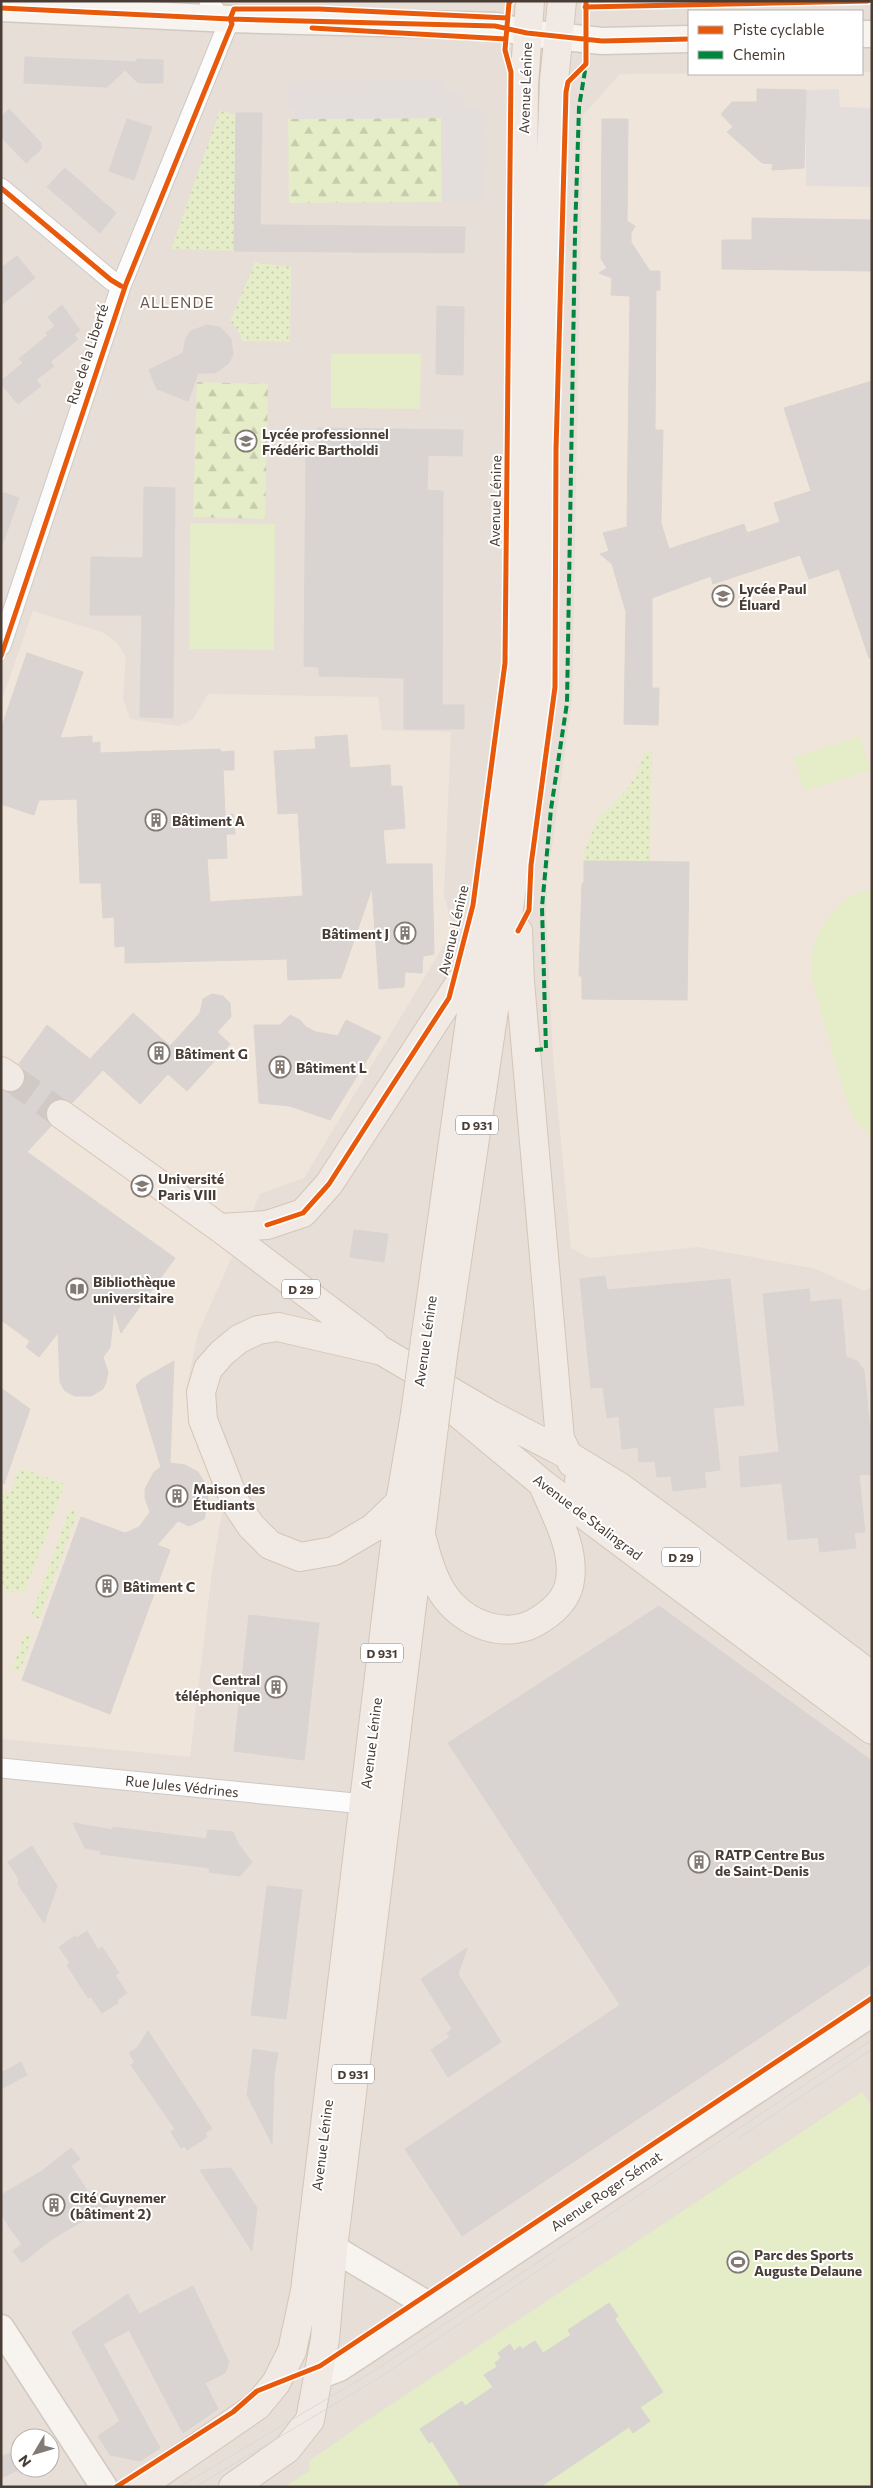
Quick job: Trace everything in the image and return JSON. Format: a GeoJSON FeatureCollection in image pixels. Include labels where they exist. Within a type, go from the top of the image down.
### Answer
{"type":"FeatureCollection","features":[{"type":"Feature","properties":{"kind":"main road","name":"Avenue Lénine"},"geometry":{"type":"LineString","coordinates":[[324,2381],[325,2339],[333,2248],[419,1532],[424,1420],[479,954],[518,679],[524,85],[530,1]]}},
{"type":"Feature","properties":{"kind":"main road","name":"Avenue Lénine"},"geometry":{"type":"LineString","coordinates":[[434,1348],[511,895],[539,686],[549,215],[558,36],[562,1]]}},
{"type":"Feature","properties":{"kind":"main road"},"geometry":{"type":"LineString","coordinates":[[511,895],[518,931],[521,999],[560,1439],[566,1454],[592,1491]]}},
{"type":"Feature","properties":{"kind":"main road"},"geometry":{"type":"LineString","coordinates":[[220,1228],[267,1224],[303,1213],[328,1184],[479,954]]}},
{"type":"Feature","properties":{"kind":"main road","name":"Avenue de Stalingrad"},"geometry":{"type":"LineString","coordinates":[[61,1114],[220,1228],[382,1350],[543,1484],[872,1730]]}},
{"type":"Feature","properties":{"kind":"main road"},"geometry":{"type":"LineString","coordinates":[[382,1350],[299,1330],[278,1327],[258,1330],[239,1339],[222,1353],[208,1370],[201,1392],[203,1420],[235,1502],[251,1526],[270,1545],[300,1557],[334,1551],[373,1528],[400,1502]]}},
{"type":"Feature","properties":{"kind":"main road","name":"Avenue de Stalingrad"},"geometry":{"type":"LineString","coordinates":[[382,1350],[490,1415],[566,1454],[620,1487],[872,1676]]}},
{"type":"Feature","properties":{"kind":"main road","name":"Avenue de Stalingrad"},"geometry":{"type":"LineString","coordinates":[[490,1415],[872,1700]]}},
{"type":"Feature","properties":{"kind":"main road"},"geometry":{"type":"LineString","coordinates":[[558,1418],[578,1445],[620,1487]]}},
{"type":"Feature","properties":{"kind":"main road","name":"Avenue Lénine"},"geometry":{"type":"LineString","coordinates":[[139,2487],[257,2406],[276,2383],[292,2351],[305,2292],[400,1502],[424,1420]]}},
{"type":"Feature","properties":{"kind":"main road"},"geometry":{"type":"LineString","coordinates":[[419,1532],[434,1577],[442,1592],[455,1608],[470,1619],[496,1630],[509,1631],[528,1627],[545,1617],[560,1603],[570,1580],[571,1564],[568,1547],[543,1484]]}},
{"type":"Feature","properties":{"kind":"main road","name":"D 29"},"geometry":{"type":"LineString","coordinates":[[704,1604],[872,1714]]}},
{"type":"Feature","properties":{"kind":"main road"},"geometry":{"type":"LineString","coordinates":[[266,2396],[324,2381]]}},
{"type":"Feature","properties":{"kind":"main road","name":"D 931"},"geometry":{"type":"LineString","coordinates":[[233,2487],[287,2449],[310,2420],[324,2381]]}},
{"type":"Feature","properties":{"kind":"street"},"geometry":{"type":"LineString","coordinates":[[1,8],[219,12],[495,26],[527,33],[602,41],[688,39]]}},
{"type":"Feature","properties":{"kind":"street","name":"Rue de la Liberté"},"geometry":{"type":"LineString","coordinates":[[1,646],[121,286],[219,12]]}},
{"type":"Feature","properties":{"kind":"street"},"geometry":{"type":"LineString","coordinates":[[1,188],[65,243],[121,286]]}},
{"type":"Feature","properties":{"kind":"street","name":"Rue Jules Védrines"},"geometry":{"type":"LineString","coordinates":[[1,1768],[364,1804]]}},
{"type":"Feature","properties":{"kind":"street","name":"Avenue Roger Sémat"},"geometry":{"type":"LineString","coordinates":[[324,2381],[430,2306],[872,2014]]}},
{"type":"Feature","properties":{"kind":"street"},"geometry":{"type":"LineString","coordinates":[[333,2248],[430,2306]]}},
{"type":"Feature","properties":{"kind":"street"},"geometry":{"type":"LineString","coordinates":[[1,2328],[104,2487]]}},
{"type":"Feature","properties":{"kind":"shaded area"},"geometry":{"type":"Polygon","coordinates":[[[1,1],[872,1],[872,2487],[1,2487],[1,1]]]}},
{"type":"Feature","properties":{"kind":"shaded area","name":"Lycée Paul Éluard"},"geometry":{"type":"Polygon","coordinates":[[[863,72],[872,72],[872,1287],[864,1291],[816,1269],[698,1247],[590,1258],[571,1248],[553,1057],[546,915],[548,876],[572,699],[583,115],[620,74],[863,75],[863,72]]]}},
{"type":"Feature","properties":{"kind":"shaded area"},"geometry":{"type":"Polygon","coordinates":[[[444,80],[445,91],[456,91],[467,109],[481,109],[482,202],[442,202],[441,118],[295,119],[294,109],[288,109],[288,81],[444,80]]]}},
{"type":"Feature","properties":{"kind":"shaded area"},"geometry":{"type":"Polygon","coordinates":[[[839,89],[840,107],[872,108],[872,187],[806,186],[806,90],[839,89]]]}},
{"type":"Feature","properties":{"kind":"shaded area","name":"Université Paris VIII"},"geometry":{"type":"Polygon","coordinates":[[[33,611],[102,632],[117,643],[126,657],[123,698],[130,719],[179,726],[193,719],[208,694],[378,697],[382,730],[451,732],[444,895],[453,930],[304,1178],[260,1194],[198,1333],[186,1391],[196,1440],[223,1507],[212,1572],[190,1757],[1,1739],[1,702],[33,611]]]}},
{"type":"Feature","properties":{"kind":"green space"},"geometry":{"type":"Polygon","coordinates":[[[220,110],[236,115],[234,251],[171,249],[220,110]]]}},
{"type":"Feature","properties":{"kind":"green space"},"geometry":{"type":"Polygon","coordinates":[[[441,118],[442,202],[289,203],[288,119],[441,118]]]}},
{"type":"Feature","properties":{"kind":"green space"},"geometry":{"type":"Polygon","coordinates":[[[255,262],[291,267],[290,342],[242,341],[240,334],[230,321],[255,262]]]}},
{"type":"Feature","properties":{"kind":"green space"},"geometry":{"type":"Polygon","coordinates":[[[331,354],[421,354],[420,409],[331,408],[331,354]]]}},
{"type":"Feature","properties":{"kind":"green space"},"geometry":{"type":"Polygon","coordinates":[[[197,382],[268,384],[265,519],[193,517],[197,382]]]}},
{"type":"Feature","properties":{"kind":"green space"},"geometry":{"type":"Polygon","coordinates":[[[190,523],[275,524],[274,650],[189,649],[190,523]]]}},
{"type":"Feature","properties":{"kind":"green space"},"geometry":{"type":"Polygon","coordinates":[[[860,736],[870,770],[804,791],[794,757],[860,736]]]}},
{"type":"Feature","properties":{"kind":"green space"},"geometry":{"type":"Polygon","coordinates":[[[652,749],[650,861],[584,861],[584,851],[598,819],[629,787],[645,754],[652,749]]]}},
{"type":"Feature","properties":{"kind":"green space"},"geometry":{"type":"Polygon","coordinates":[[[872,888],[872,1139],[854,1118],[847,1102],[811,977],[812,953],[816,938],[826,920],[848,898],[872,888]]]}},
{"type":"Feature","properties":{"kind":"green space"},"geometry":{"type":"Polygon","coordinates":[[[20,1468],[65,1484],[25,1591],[9,1592],[1,1586],[1,1499],[5,1492],[10,1494],[20,1468]]]}},
{"type":"Feature","properties":{"kind":"green space"},"geometry":{"type":"Polygon","coordinates":[[[70,1509],[78,1512],[39,1619],[31,1616],[70,1509]]]}},
{"type":"Feature","properties":{"kind":"green space"},"geometry":{"type":"Polygon","coordinates":[[[25,1633],[32,1636],[20,1672],[12,1669],[25,1633]]]}},
{"type":"Feature","properties":{"kind":"green space","name":"Parc des Sports Auguste Delaune"},"geometry":{"type":"Polygon","coordinates":[[[862,2092],[872,2106],[872,2487],[285,2487],[310,2470],[309,2461],[369,2419],[862,2092]]]}},
{"type":"Feature","properties":{"kind":"building"},"geometry":{"type":"Polygon","coordinates":[[[25,57],[137,62],[137,59],[163,60],[163,83],[138,83],[125,70],[107,87],[24,83],[25,57]]]}},
{"type":"Feature","properties":{"kind":"building"},"geometry":{"type":"Polygon","coordinates":[[[757,89],[806,90],[804,168],[772,170],[773,164],[762,163],[727,132],[733,127],[721,114],[732,102],[757,102],[757,89]]]}},
{"type":"Feature","properties":{"kind":"building"},"geometry":{"type":"Polygon","coordinates":[[[9,109],[41,143],[41,149],[26,163],[1,137],[1,117],[9,109]]]}},
{"type":"Feature","properties":{"kind":"building"},"geometry":{"type":"Polygon","coordinates":[[[236,113],[262,113],[260,225],[465,227],[464,253],[234,251],[236,113]]]}},
{"type":"Feature","properties":{"kind":"building"},"geometry":{"type":"Polygon","coordinates":[[[127,119],[152,127],[134,180],[109,171],[127,119]]]}},
{"type":"Feature","properties":{"kind":"building"},"geometry":{"type":"Polygon","coordinates":[[[602,119],[628,119],[627,221],[635,226],[631,233],[631,242],[650,271],[660,271],[660,290],[656,290],[655,430],[663,430],[661,523],[669,549],[744,524],[747,533],[780,522],[774,503],[811,491],[784,408],[872,381],[872,658],[869,658],[839,569],[809,579],[800,555],[713,584],[711,576],[652,598],[652,688],[659,688],[658,725],[624,724],[626,612],[612,564],[600,554],[609,551],[603,533],[627,527],[630,296],[611,295],[612,278],[599,273],[607,268],[601,259],[602,119]]]}},
{"type":"Feature","properties":{"kind":"building"},"geometry":{"type":"Polygon","coordinates":[[[65,168],[116,213],[100,233],[47,187],[65,168]]]}},
{"type":"Feature","properties":{"kind":"building"},"geometry":{"type":"Polygon","coordinates":[[[752,218],[872,220],[872,271],[722,269],[722,240],[752,240],[752,218]]]}},
{"type":"Feature","properties":{"kind":"building"},"geometry":{"type":"Polygon","coordinates":[[[17,256],[35,278],[1,305],[1,268],[17,256]]]}},
{"type":"Feature","properties":{"kind":"building"},"geometry":{"type":"Polygon","coordinates":[[[62,305],[80,330],[74,335],[78,339],[50,362],[54,366],[36,380],[41,386],[18,404],[1,384],[1,381],[23,363],[19,359],[48,335],[46,333],[55,326],[48,317],[62,305]]]}},
{"type":"Feature","properties":{"kind":"building"},"geometry":{"type":"Polygon","coordinates":[[[437,306],[464,307],[463,375],[436,374],[437,306]]]}},
{"type":"Feature","properties":{"kind":"building"},"geometry":{"type":"Polygon","coordinates":[[[207,325],[220,327],[231,339],[233,355],[228,364],[215,373],[198,373],[188,401],[157,389],[149,370],[183,353],[186,338],[191,331],[207,325]]]}},
{"type":"Feature","properties":{"kind":"building"},"geometry":{"type":"Polygon","coordinates":[[[318,428],[463,430],[462,456],[428,455],[427,490],[443,491],[442,705],[464,705],[464,729],[404,729],[404,678],[319,676],[319,667],[304,666],[306,449],[317,449],[318,428]]]}},
{"type":"Feature","properties":{"kind":"building"},"geometry":{"type":"Polygon","coordinates":[[[144,487],[175,488],[173,718],[140,717],[142,615],[90,615],[91,557],[143,558],[144,487]]]}},
{"type":"Feature","properties":{"kind":"building"},"geometry":{"type":"Polygon","coordinates":[[[1,492],[19,498],[3,543],[1,542],[1,492]]]}},
{"type":"Feature","properties":{"kind":"building","name":"Bâtiment A"},"geometry":{"type":"Polygon","coordinates":[[[27,653],[83,672],[60,738],[92,736],[92,743],[100,742],[100,753],[220,749],[221,752],[234,751],[234,770],[223,770],[225,815],[233,814],[235,834],[226,834],[227,858],[207,859],[210,902],[303,896],[298,813],[278,814],[274,751],[316,749],[315,737],[347,735],[350,768],[390,765],[391,786],[402,786],[405,828],[383,830],[386,864],[432,864],[434,954],[423,956],[422,973],[405,972],[404,987],[379,989],[372,888],[341,978],[288,980],[287,959],[125,963],[125,946],[115,947],[114,917],[103,918],[101,883],[80,883],[77,799],[39,800],[34,815],[1,804],[1,729],[27,653]]]}},
{"type":"Feature","properties":{"kind":"building"},"geometry":{"type":"Polygon","coordinates":[[[584,861],[689,862],[687,1000],[582,999],[582,976],[579,976],[584,861]]]}},
{"type":"Feature","properties":{"kind":"building","name":"Bibliothèque universitaire"},"geometry":{"type":"Polygon","coordinates":[[[212,994],[223,996],[230,1003],[231,1017],[217,1032],[230,1044],[187,1091],[168,1074],[140,1104],[103,1070],[72,1103],[62,1098],[54,1100],[49,1105],[45,1113],[51,1126],[27,1152],[175,1258],[121,1333],[114,1311],[110,1348],[103,1357],[108,1372],[103,1389],[91,1396],[75,1396],[65,1391],[60,1382],[58,1333],[39,1357],[26,1347],[30,1341],[1,1320],[1,1090],[9,1093],[17,1091],[23,1086],[26,1078],[24,1070],[19,1064],[47,1025],[90,1059],[133,1013],[170,1046],[200,1013],[203,999],[212,994]]]}},
{"type":"Feature","properties":{"kind":"building"},"geometry":{"type":"Polygon","coordinates":[[[290,1015],[316,1032],[338,1036],[346,1020],[381,1037],[330,1120],[290,1106],[259,1103],[254,1025],[280,1025],[290,1015]]]}},
{"type":"Feature","properties":{"kind":"building"},"geometry":{"type":"Polygon","coordinates":[[[354,1230],[388,1234],[384,1262],[350,1257],[354,1230]]]}},
{"type":"Feature","properties":{"kind":"building"},"geometry":{"type":"Polygon","coordinates":[[[605,1276],[607,1290],[730,1279],[744,1405],[713,1408],[720,1470],[704,1472],[706,1487],[673,1491],[671,1476],[657,1477],[655,1461],[639,1462],[638,1447],[622,1449],[619,1416],[607,1418],[603,1387],[591,1388],[580,1279],[605,1276]]]}},
{"type":"Feature","properties":{"kind":"building"},"geometry":{"type":"Polygon","coordinates":[[[809,1289],[810,1302],[841,1299],[846,1357],[857,1361],[864,1370],[872,1449],[872,1474],[859,1475],[865,1532],[854,1533],[856,1548],[820,1552],[818,1537],[788,1540],[782,1483],[741,1487],[739,1457],[779,1452],[763,1294],[809,1289]]]}},
{"type":"Feature","properties":{"kind":"building","name":"Bâtiment C"},"geometry":{"type":"Polygon","coordinates":[[[174,1361],[170,1463],[185,1465],[198,1472],[207,1487],[208,1502],[204,1519],[189,1526],[178,1521],[157,1545],[170,1550],[110,1714],[22,1680],[81,1517],[125,1533],[139,1527],[150,1512],[145,1498],[145,1489],[154,1472],[161,1467],[136,1385],[142,1379],[174,1361]]]}},
{"type":"Feature","properties":{"kind":"building"},"geometry":{"type":"Polygon","coordinates":[[[1,1388],[30,1409],[4,1484],[1,1483],[1,1388]]]}},
{"type":"Feature","properties":{"kind":"building","name":"RATP Centre Bus de Saint-Denis"},"geometry":{"type":"Polygon","coordinates":[[[659,1606],[872,1761],[872,1963],[462,2236],[405,2149],[620,2005],[448,1743],[659,1606]]]}},
{"type":"Feature","properties":{"kind":"building","name":"Central téléphonique"},"geometry":{"type":"Polygon","coordinates":[[[249,1615],[319,1623],[304,1760],[234,1751],[249,1615]]]}},
{"type":"Feature","properties":{"kind":"building"},"geometry":{"type":"Polygon","coordinates":[[[73,1823],[112,1830],[113,1827],[206,1839],[208,1830],[233,1832],[239,1845],[252,1862],[240,1876],[209,1872],[210,1868],[100,1854],[101,1851],[85,1848],[73,1823]]]}},
{"type":"Feature","properties":{"kind":"building"},"geometry":{"type":"Polygon","coordinates":[[[32,1846],[57,1886],[44,1923],[18,1884],[19,1879],[8,1862],[32,1846]]]}},
{"type":"Feature","properties":{"kind":"building"},"geometry":{"type":"Polygon","coordinates":[[[267,1886],[302,1890],[286,2019],[251,2015],[267,1886]]]}},
{"type":"Feature","properties":{"kind":"building"},"geometry":{"type":"Polygon","coordinates":[[[87,1931],[98,1950],[102,1947],[119,1973],[115,1975],[127,1993],[117,2000],[118,2003],[102,2013],[91,1997],[88,1998],[67,1965],[70,1963],[59,1947],[75,1936],[76,1938],[87,1931]]]}},
{"type":"Feature","properties":{"kind":"building"},"geometry":{"type":"Polygon","coordinates":[[[467,1948],[458,1974],[501,2042],[448,2077],[431,2050],[450,2037],[447,2033],[452,2029],[421,1979],[467,1948]]]}},
{"type":"Feature","properties":{"kind":"building"},"geometry":{"type":"Polygon","coordinates":[[[148,2031],[212,2129],[205,2133],[207,2137],[187,2150],[185,2146],[181,2148],[171,2132],[175,2129],[131,2065],[135,2062],[129,2053],[137,2048],[148,2031]]]}},
{"type":"Feature","properties":{"kind":"building"},"geometry":{"type":"Polygon","coordinates":[[[253,2049],[278,2053],[274,2075],[272,2144],[247,2095],[253,2049]]]}},
{"type":"Feature","properties":{"kind":"building"},"geometry":{"type":"Polygon","coordinates":[[[21,2062],[27,2075],[1,2089],[1,2073],[21,2062]]]}},
{"type":"Feature","properties":{"kind":"building","name":"Cité Guynemer (bâtiment 2)"},"geometry":{"type":"Polygon","coordinates":[[[71,2148],[80,2159],[71,2166],[92,2198],[101,2193],[108,2206],[52,2239],[22,2263],[13,2251],[22,2244],[1,2213],[1,2195],[42,2171],[71,2148]]]}},
{"type":"Feature","properties":{"kind":"building"},"geometry":{"type":"Polygon","coordinates":[[[231,2168],[257,2208],[252,2251],[200,2170],[231,2168]]]}},
{"type":"Feature","properties":{"kind":"building"},"geometry":{"type":"Polygon","coordinates":[[[193,2286],[229,2362],[225,2373],[205,2383],[218,2409],[183,2433],[129,2330],[103,2344],[160,2448],[140,2461],[110,2455],[98,2436],[120,2421],[72,2332],[128,2294],[139,2314],[193,2286]]]}},
{"type":"Feature","properties":{"kind":"building"},"geometry":{"type":"Polygon","coordinates":[[[609,2303],[618,2316],[615,2319],[663,2392],[640,2407],[650,2421],[633,2433],[629,2427],[540,2487],[461,2487],[432,2441],[429,2443],[420,2429],[462,2401],[465,2406],[493,2387],[484,2375],[497,2367],[495,2363],[501,2358],[498,2353],[510,2344],[514,2351],[520,2346],[522,2349],[535,2341],[543,2353],[571,2335],[568,2330],[609,2303]]]}},
{"type":"Feature","properties":{"kind":"building"},"geometry":{"type":"Polygon","coordinates":[[[10,2453],[10,2474],[1,2478],[1,2457],[10,2453]]]}},
{"type":"Feature","properties":{"kind":"tunnel"},"geometry":{"type":"LineString","coordinates":[[10,1077],[61,1114]]}},
{"type":"Feature","properties":{"kind":"tram line"},"geometry":{"type":"LineString","coordinates":[[179,2487],[377,2369],[872,2040]]}},
{"type":"Feature","properties":{"kind":"tram line"},"geometry":{"type":"LineString","coordinates":[[740,2137],[872,2049]]}},
{"type":"Feature","properties":{"kind":"tram line"},"geometry":{"type":"LineString","coordinates":[[195,2487],[382,2376],[557,2258]]}},
{"type":"Feature","properties":{"kind":"marked path"},"geometry":{"type":"LineString","coordinates":[[535,1050],[546,1049],[542,907],[551,809],[567,703],[575,235],[579,107],[586,65]]}},
{"type":"Feature","properties":{"kind":"cycle path"},"geometry":{"type":"LineString","coordinates":[[267,1225],[303,1213],[329,1184],[449,998],[473,905],[505,663],[511,72],[505,50],[509,3],[511,1]]}},
{"type":"Feature","properties":{"kind":"cycle path"},"geometry":{"type":"LineString","coordinates":[[518,931],[529,910],[531,865],[555,687],[556,450],[566,92],[568,82],[586,64],[586,1]]}},
{"type":"Feature","properties":{"kind":"cycle path"},"geometry":{"type":"LineString","coordinates":[[585,7],[868,1]]}},
{"type":"Feature","properties":{"kind":"cycle path"},"geometry":{"type":"LineString","coordinates":[[1,8],[230,19],[495,26],[527,33],[602,41],[688,39]]}},
{"type":"Feature","properties":{"kind":"cycle path"},"geometry":{"type":"LineString","coordinates":[[1,656],[126,284],[232,24],[230,19],[234,9],[319,9],[508,18]]}},
{"type":"Feature","properties":{"kind":"cycle path"},"geometry":{"type":"LineString","coordinates":[[312,28],[506,39]]}},
{"type":"Feature","properties":{"kind":"cycle path"},"geometry":{"type":"LineString","coordinates":[[1,188],[111,280],[121,286]]}},
{"type":"Feature","properties":{"kind":"cycle path"},"geometry":{"type":"LineString","coordinates":[[116,2487],[233,2412],[257,2391],[320,2366],[872,1998]]}},
{"type":"Feature","properties":{"kind":"place","name":"Lycée professionnel Frédéric Bartholdi"},"geometry":{"type":"Point","coordinates":[246,441]}},
{"type":"Feature","properties":{"kind":"place","name":"Lycée Paul Éluard"},"geometry":{"type":"Point","coordinates":[723,596]}},
{"type":"Feature","properties":{"kind":"place","name":"Bâtiment A"},"geometry":{"type":"Point","coordinates":[156,820]}},
{"type":"Feature","properties":{"kind":"place","name":"Bâtiment J"},"geometry":{"type":"Point","coordinates":[405,933]}},
{"type":"Feature","properties":{"kind":"place","name":"Bâtiment G"},"geometry":{"type":"Point","coordinates":[159,1053]}},
{"type":"Feature","properties":{"kind":"place","name":"Bâtiment L"},"geometry":{"type":"Point","coordinates":[280,1067]}},
{"type":"Feature","properties":{"kind":"place","name":"Université Paris VIII"},"geometry":{"type":"Point","coordinates":[142,1186]}},
{"type":"Feature","properties":{"kind":"place","name":"Bibliothèque universitaire"},"geometry":{"type":"Point","coordinates":[77,1289]}},
{"type":"Feature","properties":{"kind":"place","name":"Maison des Étudiants"},"geometry":{"type":"Point","coordinates":[177,1496]}},
{"type":"Feature","properties":{"kind":"place","name":"Bâtiment C"},"geometry":{"type":"Point","coordinates":[107,1586]}},
{"type":"Feature","properties":{"kind":"place","name":"Central téléphonique"},"geometry":{"type":"Point","coordinates":[276,1687]}},
{"type":"Feature","properties":{"kind":"place","name":"RATP Centre Bus de Saint-Denis"},"geometry":{"type":"Point","coordinates":[699,1862]}},
{"type":"Feature","properties":{"kind":"place","name":"Cité Guynemer (bâtiment 2)"},"geometry":{"type":"Point","coordinates":[54,2205]}},
{"type":"Feature","properties":{"kind":"place","name":"Parc des Sports Auguste Delaune"},"geometry":{"type":"Point","coordinates":[738,2262]}},
{"type":"Feature","properties":{"kind":"district","name":"ALLENDE"},"geometry":{"type":"Point","coordinates":[177,302]}}]}
